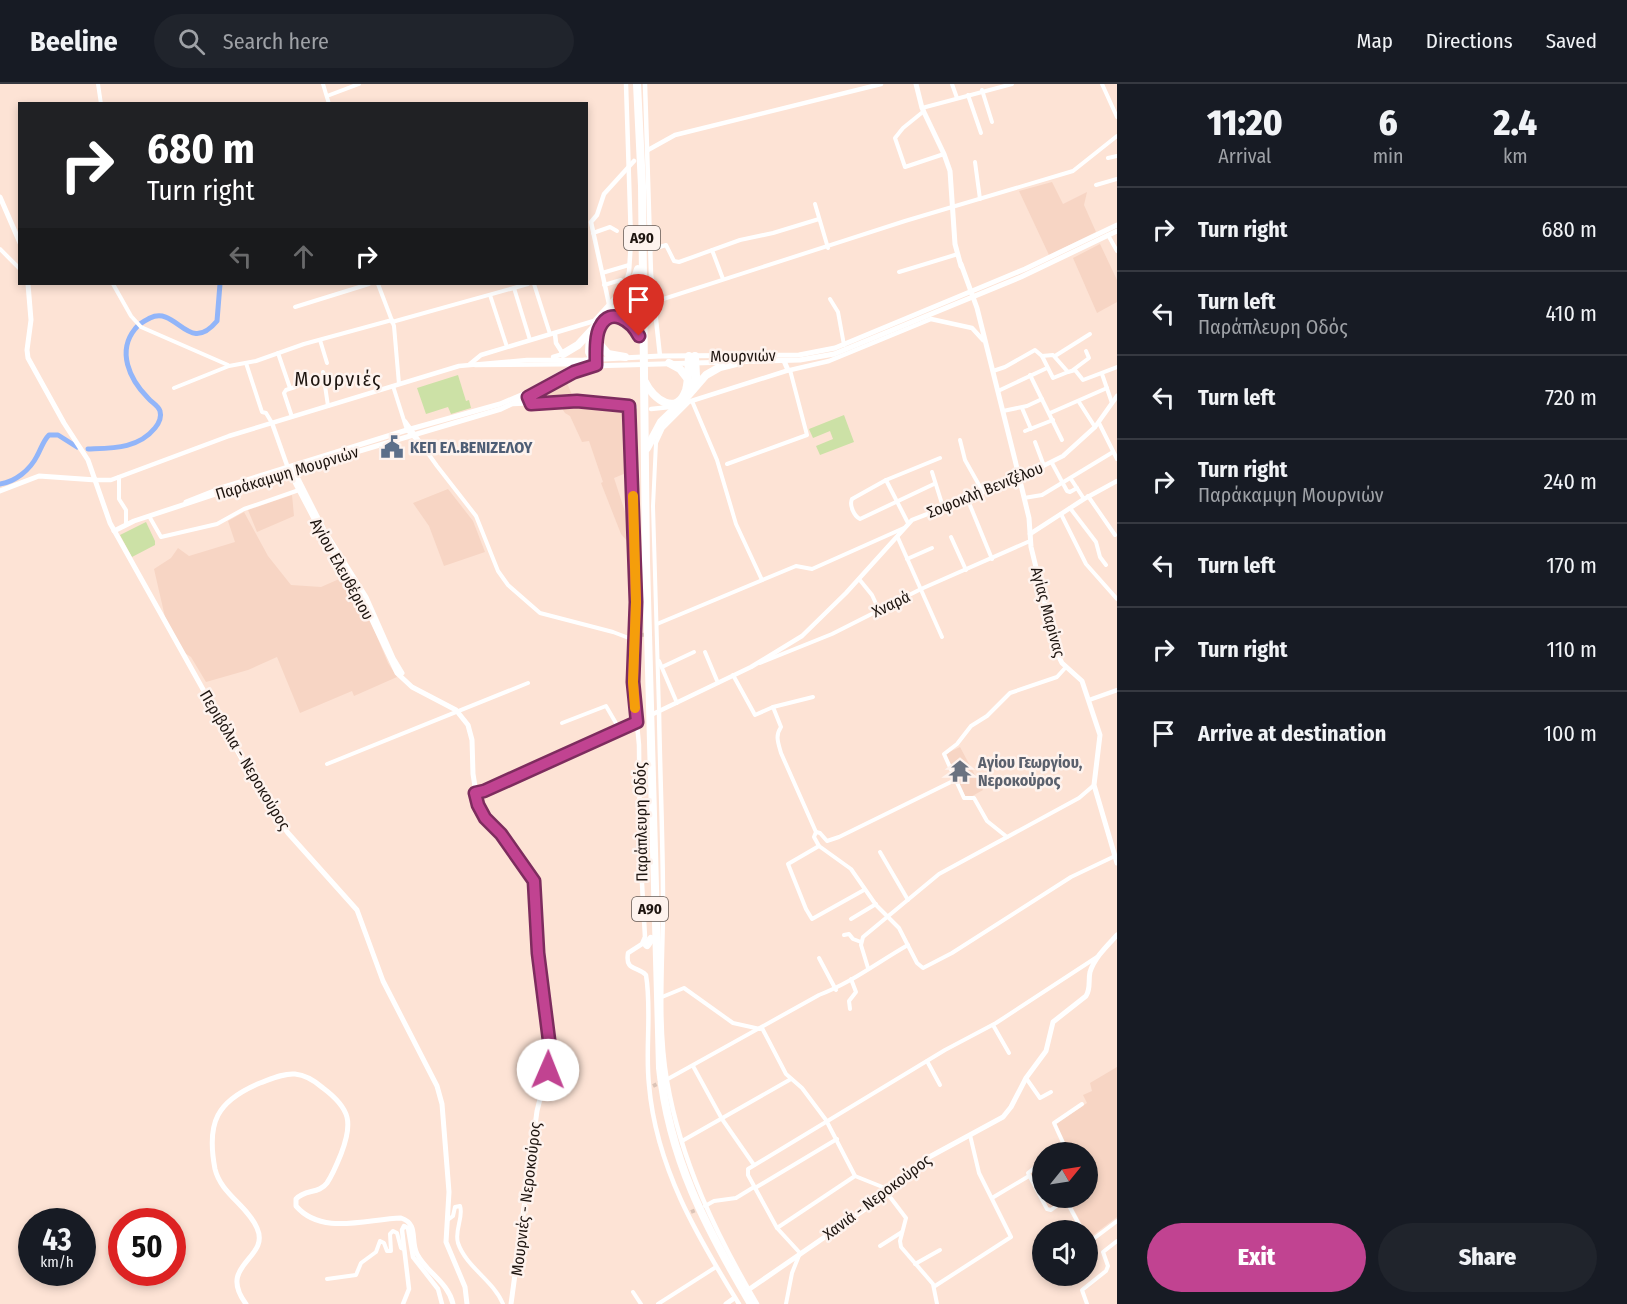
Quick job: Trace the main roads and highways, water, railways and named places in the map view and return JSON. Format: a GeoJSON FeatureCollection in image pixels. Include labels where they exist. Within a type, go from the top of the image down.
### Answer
{"type":"FeatureCollection","features":[{"type":"Feature","properties":{"kind":"highway","name":"Α90"},"geometry":{"type":"LineString","coordinates":[[635,84],[641,347]]}},
{"type":"Feature","properties":{"kind":"highway","name":"Α90"},"geometry":{"type":"LineString","coordinates":[[635,84],[642,186],[641,347],[657,1038],[661,1081],[672,1138],[692,1196],[751,1304]]}},
{"type":"Feature","properties":{"kind":"highway"},"geometry":{"type":"LineString","coordinates":[[563,354],[578,345],[628,294],[638,269]]}},
{"type":"Feature","properties":{"kind":"highway"},"geometry":{"type":"LineString","coordinates":[[590,360],[598,342],[602,324],[614,316],[629,321],[639,336]]}},
{"type":"Feature","properties":{"kind":"highway"},"geometry":{"type":"LineString","coordinates":[[590,360],[591,331]]}},
{"type":"Feature","properties":{"kind":"highway"},"geometry":{"type":"LineString","coordinates":[[598,342],[608,354],[625,357]]}},
{"type":"Feature","properties":{"kind":"highway"},"geometry":{"type":"LineString","coordinates":[[643,376],[651,395],[666,404],[682,397],[692,359]]}},
{"type":"Feature","properties":{"kind":"highway"},"geometry":{"type":"LineString","coordinates":[[689,400],[695,383],[692,359]]}},
{"type":"Feature","properties":{"kind":"highway"},"geometry":{"type":"LineString","coordinates":[[645,452],[661,422],[689,400],[715,369],[740,362]]}},
{"type":"Feature","properties":{"kind":"highway"},"geometry":{"type":"LineString","coordinates":[[669,363],[682,371],[687,380]]}},
{"type":"Feature","properties":{"kind":"highway","name":"Α90"},"geometry":{"type":"LineString","coordinates":[[643,376],[649,974],[657,1083],[672,1152],[695,1214],[746,1304]]}},
{"type":"Feature","properties":{"kind":"main road","name":"Αγίας Μαρίνας"},"geometry":{"type":"LineString","coordinates":[[916,84],[923,110],[944,154],[951,176],[958,255],[975,305],[1003,411],[1024,498],[1030,541],[1057,653],[1066,667],[1082,681],[1101,743],[1094,785],[1117,863]]}},
{"type":"Feature","properties":{"kind":"main road"},"geometry":{"type":"LineString","coordinates":[[0,197],[18,238]]}},
{"type":"Feature","properties":{"kind":"main road"},"geometry":{"type":"LineString","coordinates":[[962,299],[975,305],[981,291],[1117,225]]}},
{"type":"Feature","properties":{"kind":"main road"},"geometry":{"type":"LineString","coordinates":[[590,360],[669,363],[692,359],[740,362],[820,358],[846,351],[1117,231]]}},
{"type":"Feature","properties":{"kind":"main road"},"geometry":{"type":"LineString","coordinates":[[962,299],[968,284],[981,291]]}},
{"type":"Feature","properties":{"kind":"main road","name":"Περιβόλια - Νεροκούρος"},"geometry":{"type":"LineString","coordinates":[[28,285],[31,320],[28,358],[64,423],[85,453],[114,531],[273,813],[357,910],[383,981],[439,1091],[449,1192],[447,1247],[465,1287],[467,1304]]}},
{"type":"Feature","properties":{"kind":"main road","name":"Μουρνιών"},"geometry":{"type":"LineString","coordinates":[[590,360],[660,356],[692,359],[799,355],[820,352],[844,345],[962,299]]}},
{"type":"Feature","properties":{"kind":"main road","name":"Αγίας Μαρίνας"},"geometry":{"type":"LineString","coordinates":[[975,305],[987,350]]}},
{"type":"Feature","properties":{"kind":"main road","name":"Παράκαμψη Μουρνιών"},"geometry":{"type":"LineString","coordinates":[[114,531],[126,524],[292,466],[527,395],[574,372],[590,360]]}},
{"type":"Feature","properties":{"kind":"main road","name":"Παράκαμψη Μουρνιών"},"geometry":{"type":"LineString","coordinates":[[411,431],[513,404],[590,360]]}},
{"type":"Feature","properties":{"kind":"main road"},"geometry":{"type":"LineString","coordinates":[[784,361],[789,370]]}},
{"type":"Feature","properties":{"kind":"main road","name":"Αγίου Ελευθέριου"},"geometry":{"type":"LineString","coordinates":[[292,466],[324,530],[366,597],[396,665],[404,676],[423,693]]}},
{"type":"Feature","properties":{"kind":"main road","name":"Αγίου Ελευθέριου"},"geometry":{"type":"LineString","coordinates":[[292,466],[299,490],[321,532],[360,596],[393,667],[402,679],[456,710],[464,718],[471,733],[475,793]]}},
{"type":"Feature","properties":{"kind":"main road"},"geometry":{"type":"LineString","coordinates":[[0,491],[39,476],[96,480]]}},
{"type":"Feature","properties":{"kind":"main road","name":"Μουρνιές - Νεροκούρος"},"geometry":{"type":"LineString","coordinates":[[475,793],[485,818],[501,834],[534,881],[538,953],[549,1040],[549,1064],[537,1111],[511,1304]]}},
{"type":"Feature","properties":{"kind":"main road","name":"Χανιά - Νεροκούρος"},"geometry":{"type":"LineString","coordinates":[[751,1288],[889,1192],[921,1162],[1007,1112],[1026,1078],[1046,1050],[1053,1022],[1088,993],[1091,970],[1098,957],[1117,935]]}},
{"type":"Feature","properties":{"kind":"main road"},"geometry":{"type":"LineString","coordinates":[[246,1304],[239,1294],[235,1280],[240,1268],[255,1250],[259,1235],[252,1219],[218,1178],[213,1151],[214,1129],[221,1108],[232,1096],[273,1078],[291,1074],[311,1079],[336,1098],[346,1111],[349,1125],[347,1136],[328,1181],[318,1191],[299,1196],[296,1199],[296,1206],[313,1220],[321,1223],[401,1218],[409,1222],[413,1229],[416,1253],[448,1291],[453,1304]]}},
{"type":"Feature","properties":{"kind":"main road"},"geometry":{"type":"LineString","coordinates":[[726,1304],[733,1299]]}},
{"type":"Feature","properties":{"kind":"waterway"},"geometry":{"type":"LineString","coordinates":[[88,449],[133,444],[155,428],[160,420],[160,411],[141,390],[131,374],[126,355],[130,338],[140,324],[159,316],[168,318],[190,332],[198,333],[207,330],[217,321],[220,285]]}},
{"type":"Feature","properties":{"kind":"waterway"},"geometry":{"type":"LineString","coordinates":[[0,484],[11,481],[26,470],[49,435],[58,435],[77,447]]}},
{"type":"Feature","properties":{"kind":"tunnel"},"geometry":{"type":"LineString","coordinates":[[640,635],[652,634]]}},
{"type":"Feature","properties":{"kind":"tunnel"},"geometry":{"type":"LineString","coordinates":[[653,1086],[661,1082]]}},
{"type":"Feature","properties":{"kind":"tunnel"},"geometry":{"type":"LineString","coordinates":[[691,1212],[701,1208]]}},
{"type":"Feature","properties":{"kind":"place","name":"ΚΕΠ ΕΛ.ΒΕΝΙΖΕΛΟΥ"},"geometry":{"type":"Point","coordinates":[392,447]}},
{"type":"Feature","properties":{"kind":"place","name":"Αγίου Γεωργίου, Νεροκούρος"},"geometry":{"type":"Point","coordinates":[960,771]}},
{"type":"Feature","properties":{"kind":"district","name":"Μουρνιές"},"geometry":{"type":"Point","coordinates":[338,379]}}]}
